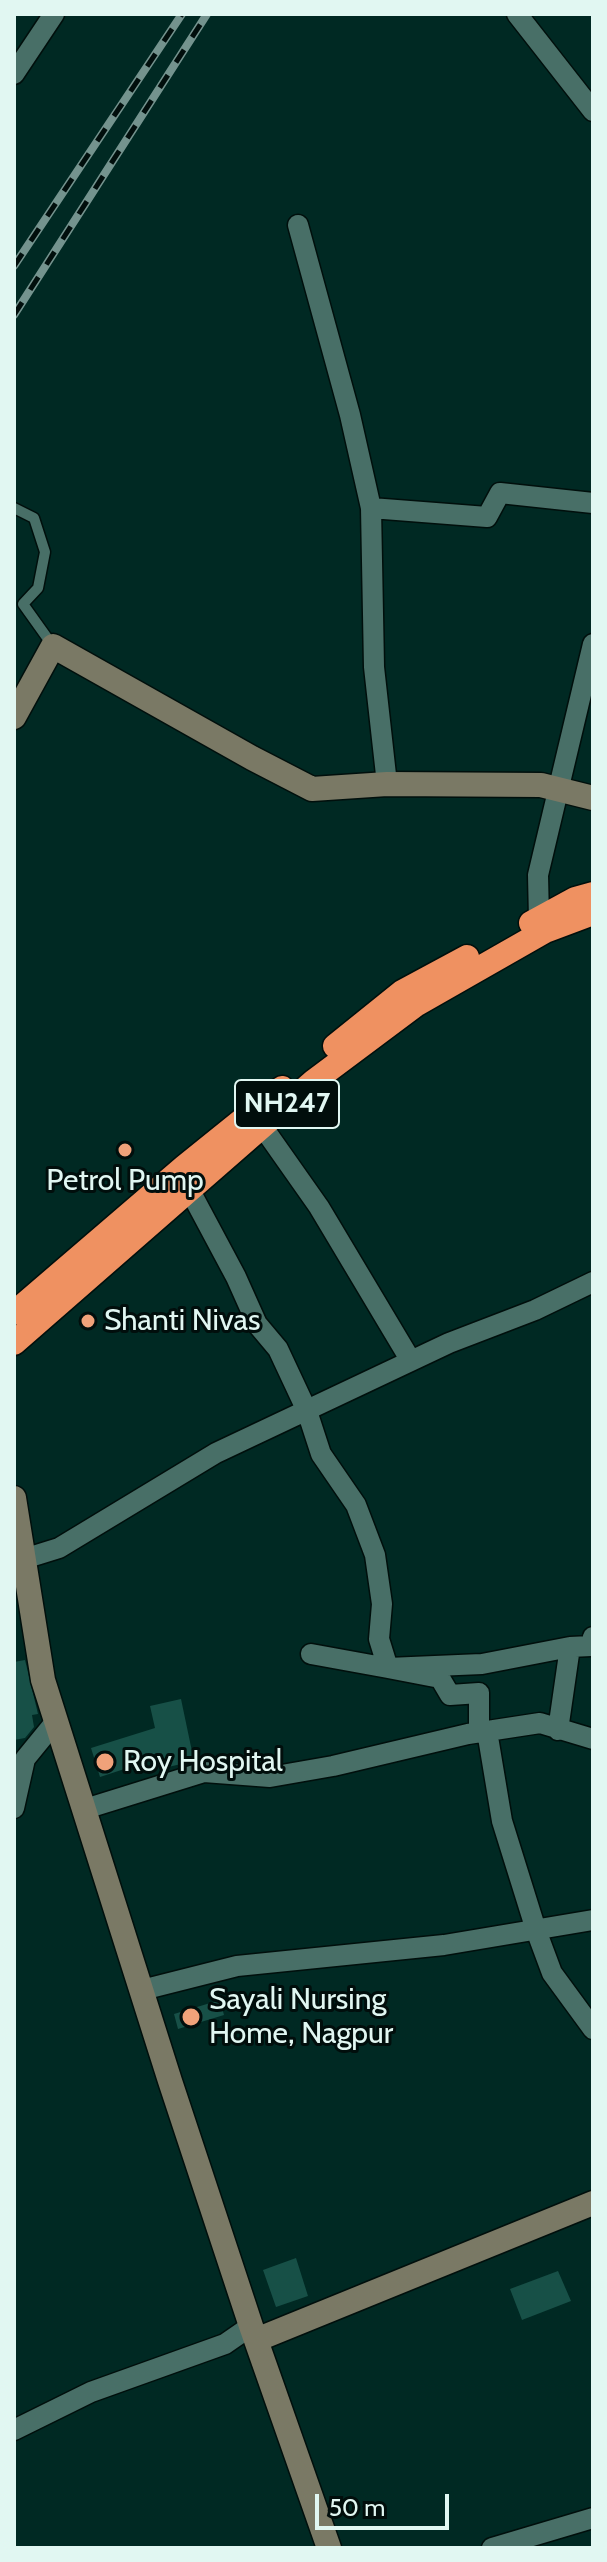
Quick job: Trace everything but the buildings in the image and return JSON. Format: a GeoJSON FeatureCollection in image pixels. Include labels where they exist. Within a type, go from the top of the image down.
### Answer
{"type":"FeatureCollection","features":[{"type":"Feature","properties":{"kind":"highway","name":"NH247"},"geometry":{"type":"LineString","coordinates":[[14,1343],[145,1213],[189,1189],[203,1164],[262,1126],[314,1081],[417,1004],[542,925],[575,899],[593,894]]}},
{"type":"Feature","properties":{"kind":"highway","name":"NH247"},"geometry":{"type":"LineString","coordinates":[[14,1313],[145,1213],[402,992],[542,925],[593,913]]}},
{"type":"Feature","properties":{"kind":"street"},"geometry":{"type":"LineString","coordinates":[[18,63],[54,14]]}},
{"type":"Feature","properties":{"kind":"street"},"geometry":{"type":"LineString","coordinates":[[517,14],[593,111]]}},
{"type":"Feature","properties":{"kind":"street"},"geometry":{"type":"LineString","coordinates":[[298,225],[350,415],[371,508],[374,667],[387,784]]}},
{"type":"Feature","properties":{"kind":"street"},"geometry":{"type":"LineString","coordinates":[[371,508],[487,517],[500,493],[593,503]]}},
{"type":"Feature","properties":{"kind":"street"},"geometry":{"type":"LineString","coordinates":[[542,925],[538,875],[593,644]]}},
{"type":"Feature","properties":{"kind":"street"},"geometry":{"type":"LineString","coordinates":[[14,717],[53,646],[312,789],[387,784],[541,785],[593,798]]}},
{"type":"Feature","properties":{"kind":"street"},"geometry":{"type":"LineString","coordinates":[[262,1126],[319,1207],[411,1361]]}},
{"type":"Feature","properties":{"kind":"street"},"geometry":{"type":"LineString","coordinates":[[189,1189],[230,1265],[257,1324],[278,1349],[307,1411],[321,1454],[356,1505],[375,1555],[382,1604],[379,1639],[388,1668]]}},
{"type":"Feature","properties":{"kind":"street"},"geometry":{"type":"LineString","coordinates":[[19,1561],[59,1548],[216,1453],[449,1343],[535,1310],[593,1282]]}},
{"type":"Feature","properties":{"kind":"street"},"geometry":{"type":"LineString","coordinates":[[14,1498],[19,1561],[43,1680],[254,2333],[329,2548]]}},
{"type":"Feature","properties":{"kind":"street"},"geometry":{"type":"LineString","coordinates":[[388,1668],[482,1664],[570,1647],[591,1646],[593,1637]]}},
{"type":"Feature","properties":{"kind":"street"},"geometry":{"type":"LineString","coordinates":[[558,1730],[570,1647]]}},
{"type":"Feature","properties":{"kind":"street"},"geometry":{"type":"LineString","coordinates":[[311,1654],[440,1678],[450,1695],[479,1693],[483,1732],[502,1821],[536,1930],[552,1973],[593,2029]]}},
{"type":"Feature","properties":{"kind":"street"},"geometry":{"type":"LineString","coordinates":[[14,1808],[20,1760],[56,1721]]}},
{"type":"Feature","properties":{"kind":"street"},"geometry":{"type":"LineString","coordinates":[[85,1809],[204,1772],[270,1777],[540,1723],[593,1739]]}},
{"type":"Feature","properties":{"kind":"street"},"geometry":{"type":"LineString","coordinates":[[142,1990],[237,1966],[444,1945],[593,1920]]}},
{"type":"Feature","properties":{"kind":"street"},"geometry":{"type":"LineString","coordinates":[[14,2430],[91,2392],[593,2203]]}},
{"type":"Feature","properties":{"kind":"street"},"geometry":{"type":"LineString","coordinates":[[492,2548],[593,2518]]}},
{"type":"Feature","properties":{"kind":"lane"},"geometry":{"type":"LineString","coordinates":[[14,508],[34,518],[45,552],[38,588],[19,603],[53,646]]}},
{"type":"Feature","properties":{"kind":"railway"},"geometry":{"type":"LineString","coordinates":[[14,266],[182,14]]}},
{"type":"Feature","properties":{"kind":"railway"},"geometry":{"type":"LineString","coordinates":[[14,315],[207,14]]}},
{"type":"Feature","properties":{"kind":"place","name":"Petrol Pump"},"geometry":{"type":"Point","coordinates":[125,1150]}},
{"type":"Feature","properties":{"kind":"place","name":"Shanti Nivas"},"geometry":{"type":"Point","coordinates":[88,1321]}},
{"type":"Feature","properties":{"kind":"place","name":"Roy Hospital"},"geometry":{"type":"Point","coordinates":[105,1762]}},
{"type":"Feature","properties":{"kind":"place","name":"Sayali Nursing Home, Nagpur"},"geometry":{"type":"Point","coordinates":[191,2017]}}]}
